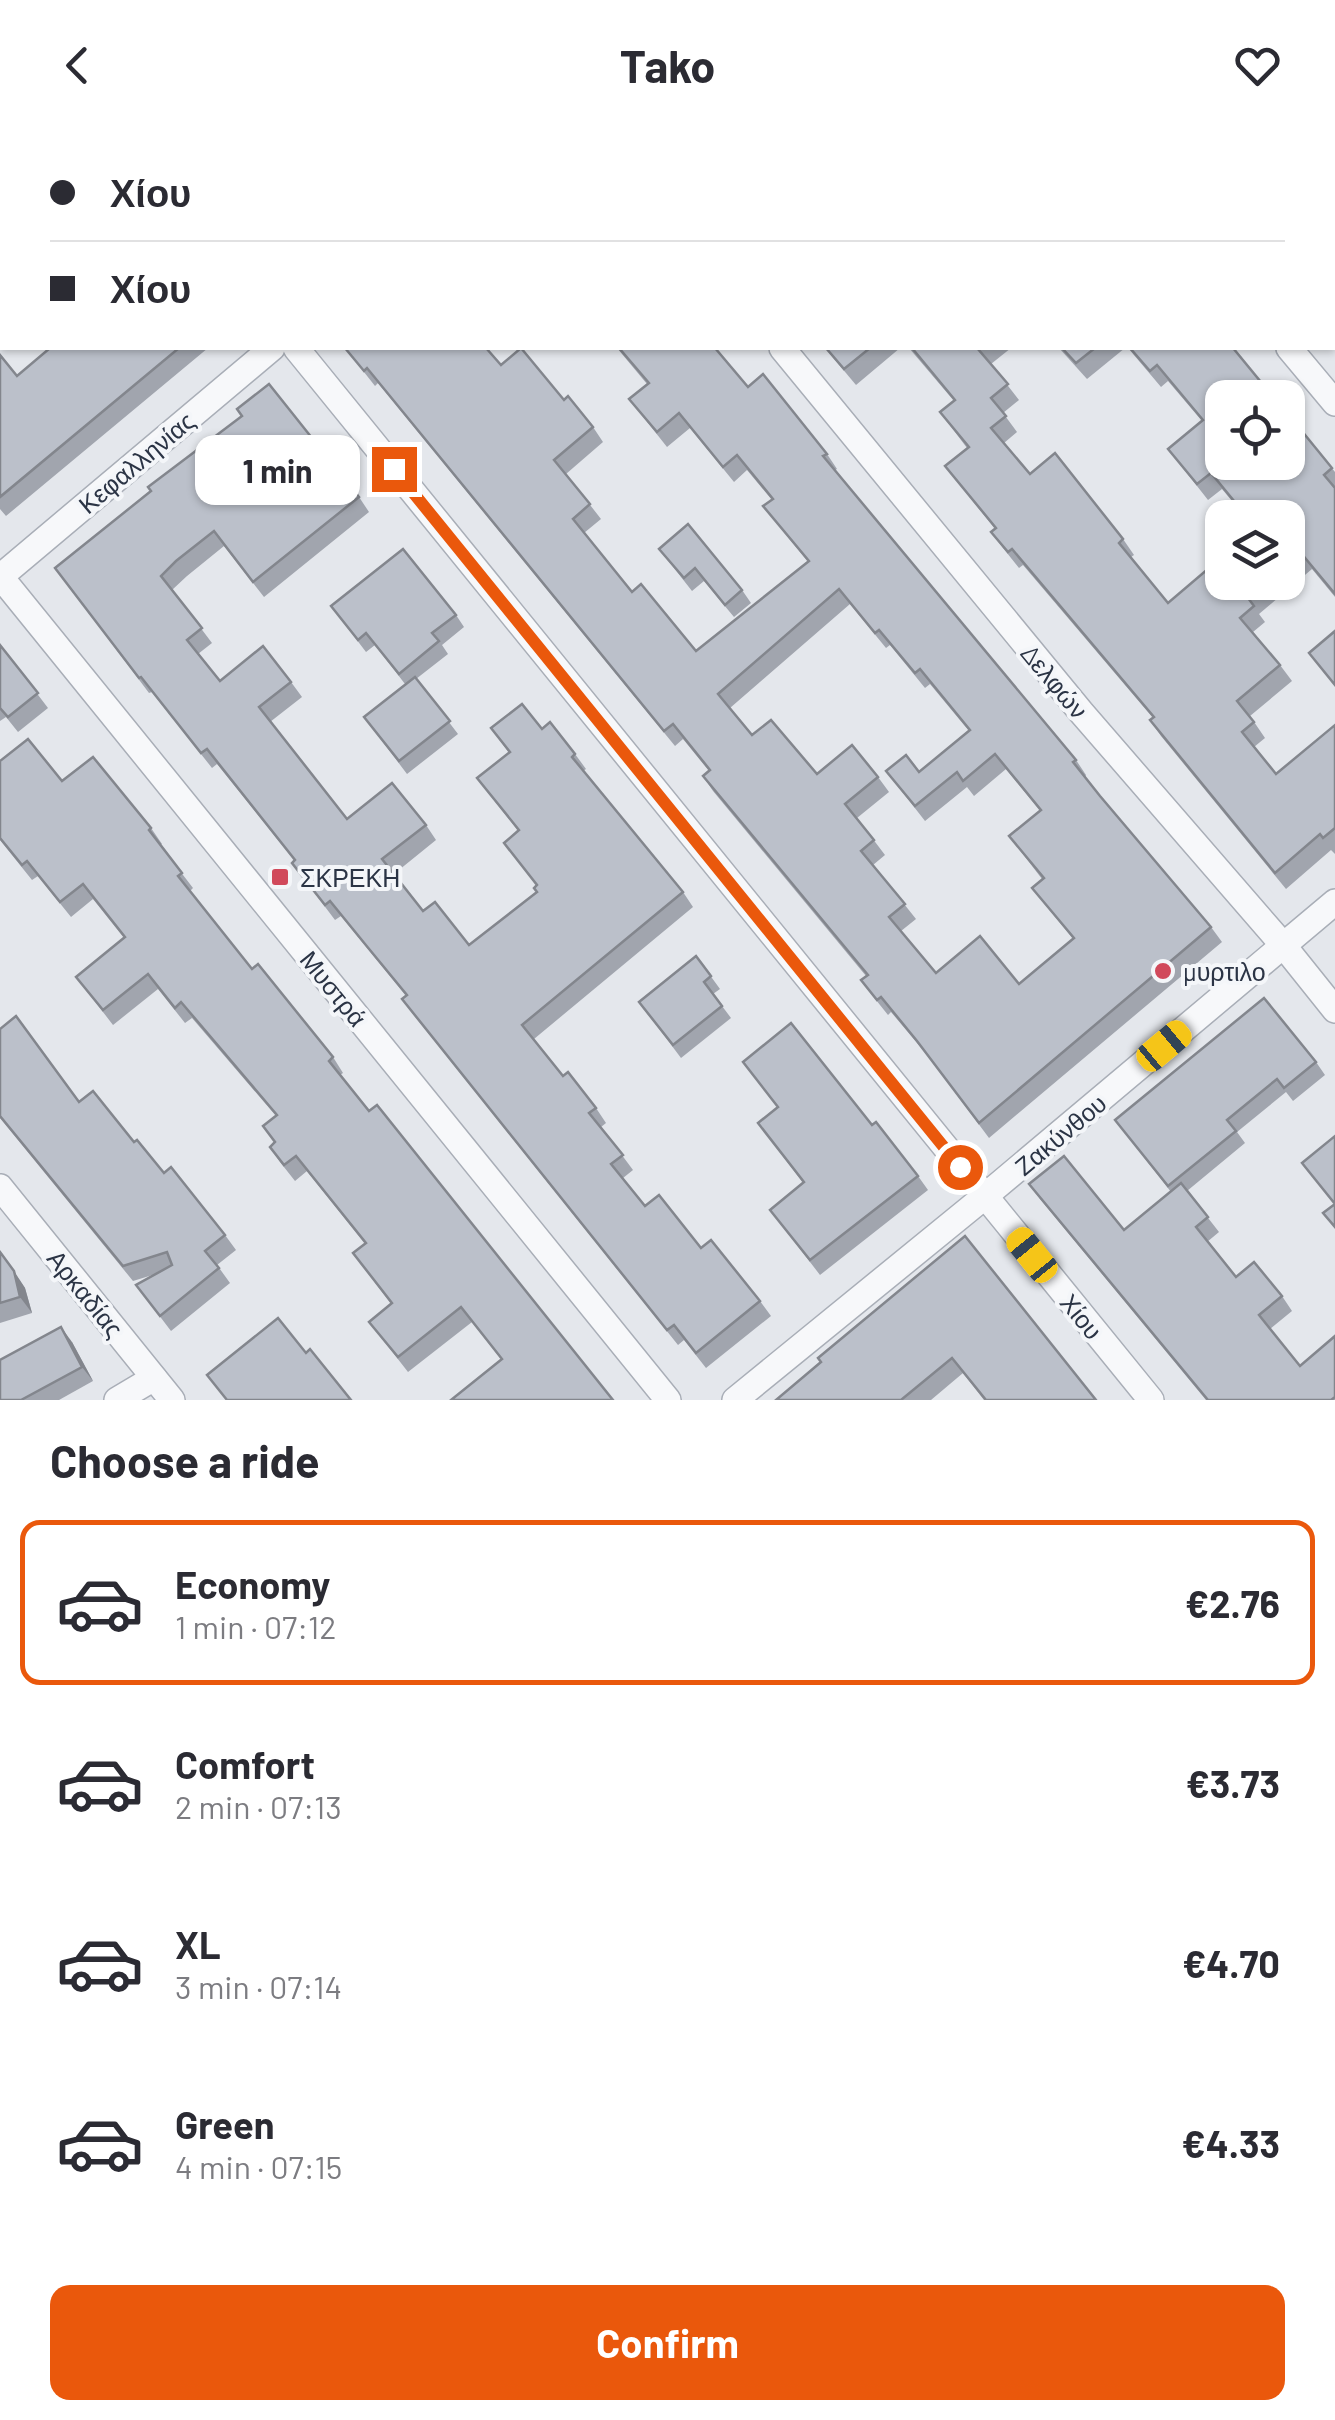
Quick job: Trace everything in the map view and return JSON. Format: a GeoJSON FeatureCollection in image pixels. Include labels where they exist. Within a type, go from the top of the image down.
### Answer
{"type":"FeatureCollection","features":[{"type":"Feature","properties":{"kind":"street","name":"Κεφαλληνίας"},"geometry":{"type":"LineString","coordinates":[[0,577],[270,350]]}},
{"type":"Feature","properties":{"kind":"street","name":"Χίου"},"geometry":{"type":"LineString","coordinates":[[298,350],[1151,1400]]}},
{"type":"Feature","properties":{"kind":"street","name":"Δελφών"},"geometry":{"type":"LineString","coordinates":[[784,350],[1080,712],[1335,1010]]}},
{"type":"Feature","properties":{"kind":"street"},"geometry":{"type":"LineString","coordinates":[[1292,350],[1335,404]]}},
{"type":"Feature","properties":{"kind":"street","name":"Μυστρά"},"geometry":{"type":"LineString","coordinates":[[0,577],[668,1400]]}},
{"type":"Feature","properties":{"kind":"street","name":"Ζακύνθου"},"geometry":{"type":"LineString","coordinates":[[735,1400],[1335,902]]}},
{"type":"Feature","properties":{"kind":"street","name":"Αρκαδίας"},"geometry":{"type":"LineString","coordinates":[[0,1187],[172,1400]]}},
{"type":"Feature","properties":{"kind":"street"},"geometry":{"type":"LineString","coordinates":[[117,1400],[154,1378]]}},
{"type":"Feature","properties":{"kind":"building"},"geometry":{"type":"Polygon","coordinates":[[[48,350],[177,350],[0,497],[0,355],[17,376],[48,350]]]}},
{"type":"Feature","properties":{"kind":"building"},"geometry":{"type":"Polygon","coordinates":[[[347,350],[488,350],[501,365],[523,350],[564,400],[568,396],[593,427],[554,460],[590,504],[573,519],[632,592],[641,584],[696,651],[809,561],[763,506],[773,499],[737,455],[723,467],[679,413],[657,432],[629,399],[649,383],[621,350],[717,350],[748,387],[763,374],[827,454],[823,456],[1211,927],[979,1123],[881,997],[877,1000],[861,980],[868,975],[703,776],[710,770],[673,724],[664,731],[367,368],[364,371],[347,350]],[[839,589],[718,694],[752,735],[771,720],[817,774],[852,745],[878,777],[845,804],[874,840],[861,851],[905,904],[889,917],[936,973],[980,936],[1019,984],[1074,938],[1032,888],[1044,878],[1009,836],[1041,810],[995,754],[963,781],[957,772],[915,806],[886,771],[906,755],[919,772],[970,730],[920,669],[915,673],[879,630],[875,633],[839,589]]]}},
{"type":"Feature","properties":{"kind":"building"},"geometry":{"type":"Polygon","coordinates":[[[828,350],[868,350],[844,369],[828,350]]]}},
{"type":"Feature","properties":{"kind":"building"},"geometry":{"type":"Polygon","coordinates":[[[914,350],[979,350],[1008,384],[991,398],[1006,416],[991,428],[1030,474],[1055,453],[1123,539],[1119,543],[1168,603],[1205,571],[1205,600],[1250,600],[1254,606],[1240,618],[1280,665],[1237,701],[1254,722],[1242,732],[1276,774],[1335,725],[1335,828],[1323,838],[1320,834],[1275,873],[1150,720],[1154,717],[1012,549],[1008,552],[991,532],[996,528],[945,466],[969,447],[940,412],[955,400],[914,350]]]}},
{"type":"Feature","properties":{"kind":"building"},"geometry":{"type":"Polygon","coordinates":[[[1064,350],[1092,350],[1076,363],[1064,350]]]}},
{"type":"Feature","properties":{"kind":"building"},"geometry":{"type":"Polygon","coordinates":[[[1132,350],[1235,350],[1259,380],[1205,380],[1205,478],[1197,484],[1168,449],[1203,420],[1157,365],[1150,371],[1132,350]]]}},
{"type":"Feature","properties":{"kind":"building"},"geometry":{"type":"Polygon","coordinates":[[[269,384],[359,497],[253,582],[214,531],[176,561],[161,576],[202,628],[187,640],[220,681],[263,646],[291,682],[259,707],[347,819],[392,783],[426,825],[382,859],[423,911],[435,902],[469,945],[537,892],[537,885],[504,843],[519,830],[477,778],[510,752],[491,728],[522,704],[542,729],[550,722],[575,754],[572,757],[683,892],[522,1025],[563,1076],[568,1072],[596,1108],[589,1113],[623,1155],[611,1164],[645,1206],[659,1195],[701,1248],[711,1240],[760,1301],[696,1353],[674,1325],[667,1330],[402,999],[407,995],[330,901],[325,905],[292,863],[295,860],[207,749],[201,753],[55,568],[151,491],[148,487],[242,416],[237,409],[269,384]]]}},
{"type":"Feature","properties":{"kind":"building"},"geometry":{"type":"Polygon","coordinates":[[[1305,435],[1332,468],[1324,475],[1335,488],[1335,594],[1305,558],[1305,500],[1233,500],[1217,480],[1305,480],[1305,435]]]}},
{"type":"Feature","properties":{"kind":"building"},"geometry":{"type":"Polygon","coordinates":[[[688,524],[742,590],[725,605],[695,568],[684,578],[659,549],[688,524]]]}},
{"type":"Feature","properties":{"kind":"building"},"geometry":{"type":"Polygon","coordinates":[[[403,549],[456,615],[432,633],[439,641],[399,674],[366,633],[358,640],[331,606],[403,549]]]}},
{"type":"Feature","properties":{"kind":"building"},"geometry":{"type":"Polygon","coordinates":[[[1335,631],[1335,685],[1309,653],[1335,631]]]}},
{"type":"Feature","properties":{"kind":"building"},"geometry":{"type":"Polygon","coordinates":[[[0,645],[38,693],[8,717],[0,708],[0,645]]]}},
{"type":"Feature","properties":{"kind":"building"},"geometry":{"type":"Polygon","coordinates":[[[415,677],[450,721],[399,761],[364,717],[415,677]]]}},
{"type":"Feature","properties":{"kind":"building"},"geometry":{"type":"Polygon","coordinates":[[[28,739],[62,781],[93,757],[151,828],[182,873],[178,876],[252,969],[258,964],[333,1057],[329,1061],[369,1111],[377,1105],[613,1400],[451,1400],[502,1359],[461,1307],[398,1357],[369,1322],[392,1303],[353,1253],[366,1243],[296,1156],[284,1165],[270,1147],[275,1142],[263,1126],[277,1115],[181,1002],[175,1008],[148,974],[103,1010],[76,977],[125,937],[83,884],[60,902],[27,861],[22,865],[0,838],[0,761],[28,739]]]}},
{"type":"Feature","properties":{"kind":"building"},"geometry":{"type":"Polygon","coordinates":[[[696,956],[711,976],[704,982],[722,1006],[673,1045],[639,1002],[696,956]]]}},
{"type":"Feature","properties":{"kind":"building"},"geometry":{"type":"Polygon","coordinates":[[[1264,998],[1316,1062],[1284,1088],[1277,1079],[1227,1120],[1236,1131],[1168,1186],[1115,1120],[1264,998]]]}},
{"type":"Feature","properties":{"kind":"building"},"geometry":{"type":"Polygon","coordinates":[[[16,1016],[79,1102],[93,1091],[164,1173],[171,1167],[225,1235],[205,1251],[219,1268],[160,1316],[136,1285],[172,1265],[167,1252],[123,1266],[0,1116],[0,1029],[16,1016]]]}},
{"type":"Feature","properties":{"kind":"building"},"geometry":{"type":"Polygon","coordinates":[[[791,1023],[918,1176],[810,1260],[770,1210],[804,1182],[758,1123],[778,1107],[743,1062],[791,1023]]]}},
{"type":"Feature","properties":{"kind":"building"},"geometry":{"type":"Polygon","coordinates":[[[1335,1136],[1335,1204],[1302,1163],[1335,1136]]]}},
{"type":"Feature","properties":{"kind":"building"},"geometry":{"type":"Polygon","coordinates":[[[1064,1156],[1124,1230],[1181,1183],[1208,1217],[1196,1227],[1236,1277],[1254,1262],[1282,1296],[1259,1315],[1300,1366],[1335,1336],[1335,1397],[1208,1400],[1029,1184],[1064,1156]]]}},
{"type":"Feature","properties":{"kind":"building"},"geometry":{"type":"Polygon","coordinates":[[[1335,1204],[1335,1227],[1323,1213],[1335,1204]]]}},
{"type":"Feature","properties":{"kind":"building"},"geometry":{"type":"Polygon","coordinates":[[[965,1236],[1096,1400],[986,1400],[952,1358],[901,1400],[776,1400],[821,1362],[818,1358],[965,1236]]]}},
{"type":"Feature","properties":{"kind":"building"},"geometry":{"type":"Polygon","coordinates":[[[0,1252],[14,1271],[20,1297],[0,1303],[0,1252]]]}},
{"type":"Feature","properties":{"kind":"building"},"geometry":{"type":"Polygon","coordinates":[[[278,1318],[306,1353],[310,1349],[351,1400],[227,1400],[207,1375],[278,1318]]]}},
{"type":"Feature","properties":{"kind":"building"},"geometry":{"type":"Polygon","coordinates":[[[61,1327],[82,1367],[21,1400],[0,1400],[0,1360],[61,1327]]]}},
{"type":"Feature","properties":{"kind":"place","name":"ΣΚΡΕΚΗ"},"geometry":{"type":"Point","coordinates":[280,877]}},
{"type":"Feature","properties":{"kind":"place","name":"μυρτιλο"},"geometry":{"type":"Point","coordinates":[1163,971]}},
{"type":"Feature","properties":{"kind":"route"},"geometry":{"type":"LineString","coordinates":[[394,469],[960,1167]]}}]}
